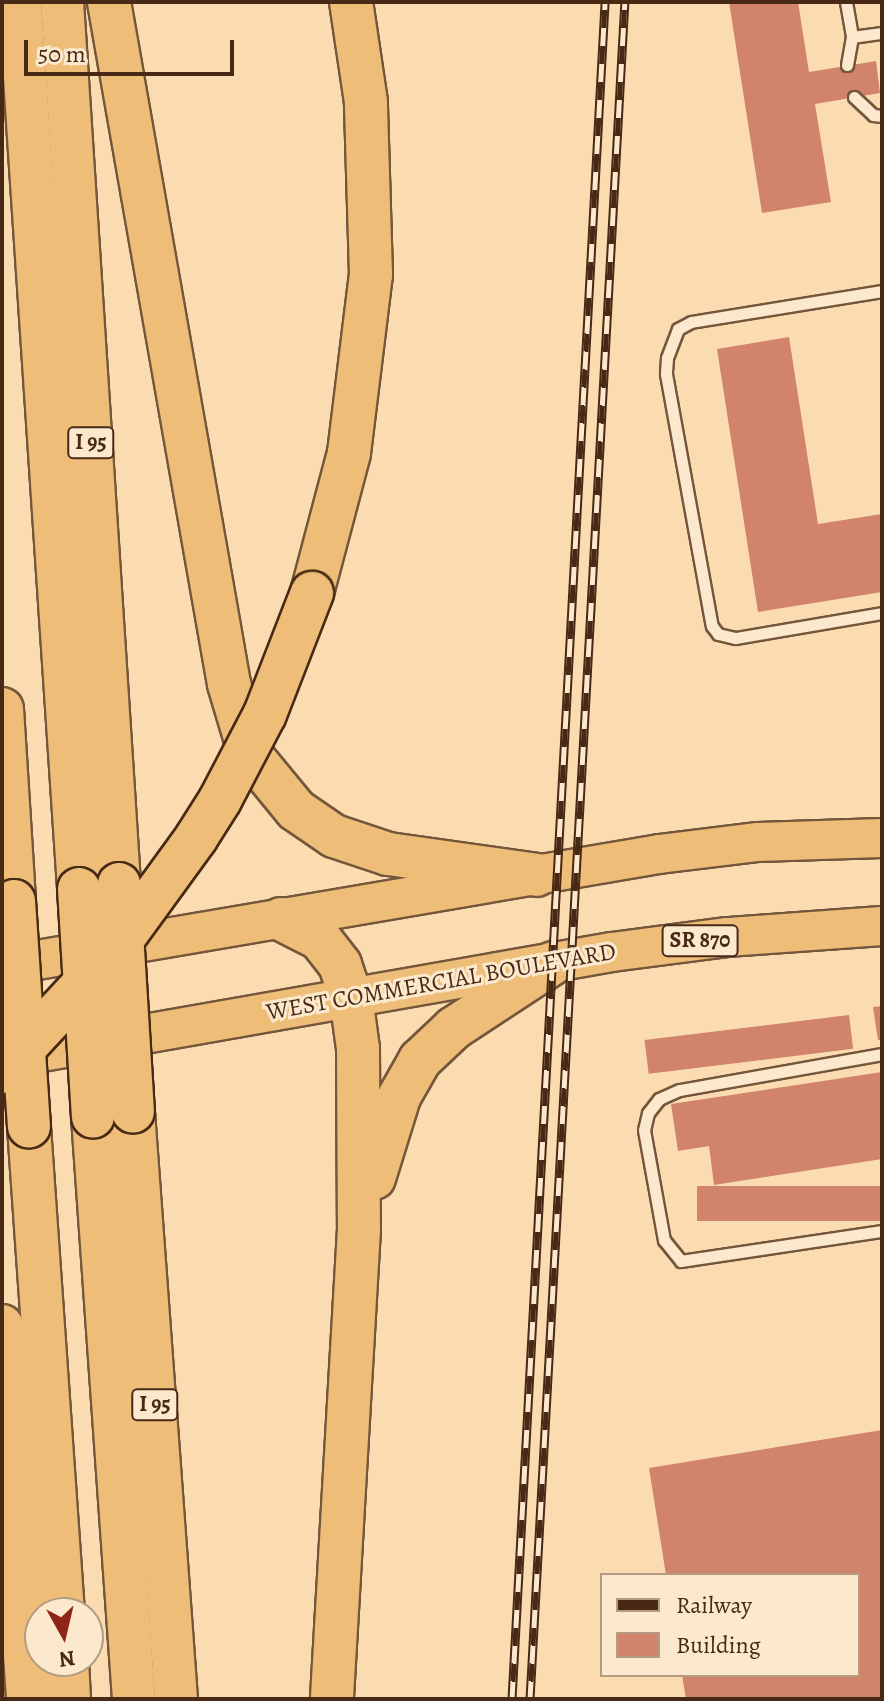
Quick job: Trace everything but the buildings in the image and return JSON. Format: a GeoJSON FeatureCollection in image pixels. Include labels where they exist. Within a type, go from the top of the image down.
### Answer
{"type":"FeatureCollection","features":[{"type":"Feature","properties":{"kind":"highway"},"geometry":{"type":"LineString","coordinates":[[20,2],[99,887]]}},
{"type":"Feature","properties":{"kind":"highway","name":"I 95"},"geometry":{"type":"LineString","coordinates":[[62,2],[99,887],[113,1114],[176,1699]]}},
{"type":"Feature","properties":{"kind":"highway"},"geometry":{"type":"LineString","coordinates":[[109,2],[229,684],[250,754],[296,810],[334,836],[388,854],[537,875]]}},
{"type":"Feature","properties":{"kind":"highway"},"geometry":{"type":"LineString","coordinates":[[2,1072],[90,980],[187,852],[220,800],[265,714],[312,593],[327,547],[349,453],[371,275],[366,102],[351,2]]}},
{"type":"Feature","properties":{"kind":"highway"},"geometry":{"type":"LineString","coordinates":[[2,709],[62,1597]]}},
{"type":"Feature","properties":{"kind":"highway"},"geometry":{"type":"LineString","coordinates":[[2,966],[537,875],[743,844],[882,838]]}},
{"type":"Feature","properties":{"kind":"highway"},"geometry":{"type":"LineString","coordinates":[[281,919],[308,931],[332,952],[351,997],[359,1074],[359,1229],[332,1699]]}},
{"type":"Feature","properties":{"kind":"highway","name":"WEST COMMERCIAL BOULEVARD"},"geometry":{"type":"LineString","coordinates":[[2,1059],[553,963],[728,937],[882,926]]}},
{"type":"Feature","properties":{"kind":"highway"},"geometry":{"type":"LineString","coordinates":[[359,1229],[392,1116],[420,1060],[447,1033],[553,963]]}},
{"type":"Feature","properties":{"kind":"highway"},"geometry":{"type":"LineString","coordinates":[[113,1114],[134,1699]]}},
{"type":"Feature","properties":{"kind":"highway"},"geometry":{"type":"LineString","coordinates":[[2,1326],[28,1699]]}},
{"type":"Feature","properties":{"kind":"highway"},"geometry":{"type":"LineString","coordinates":[[68,1677],[69,1699]]}},
{"type":"Feature","properties":{"kind":"lane"},"geometry":{"type":"LineString","coordinates":[[846,2],[852,37],[847,65]]}},
{"type":"Feature","properties":{"kind":"lane"},"geometry":{"type":"LineString","coordinates":[[852,37],[882,33]]}},
{"type":"Feature","properties":{"kind":"lane"},"geometry":{"type":"LineString","coordinates":[[854,97],[873,115],[882,116]]}},
{"type":"Feature","properties":{"kind":"lane"},"geometry":{"type":"LineString","coordinates":[[882,291],[691,322],[678,329],[667,358],[666,374],[712,626],[718,634],[736,638],[882,613]]}},
{"type":"Feature","properties":{"kind":"lane"},"geometry":{"type":"LineString","coordinates":[[882,1054],[679,1090],[659,1099],[648,1113],[644,1130],[664,1240],[681,1261],[882,1231]]}},
{"type":"Feature","properties":{"kind":"railway"},"geometry":{"type":"LineString","coordinates":[[512,1699],[605,2]]}},
{"type":"Feature","properties":{"kind":"railway"},"geometry":{"type":"LineString","coordinates":[[530,1699],[625,2]]}}]}
